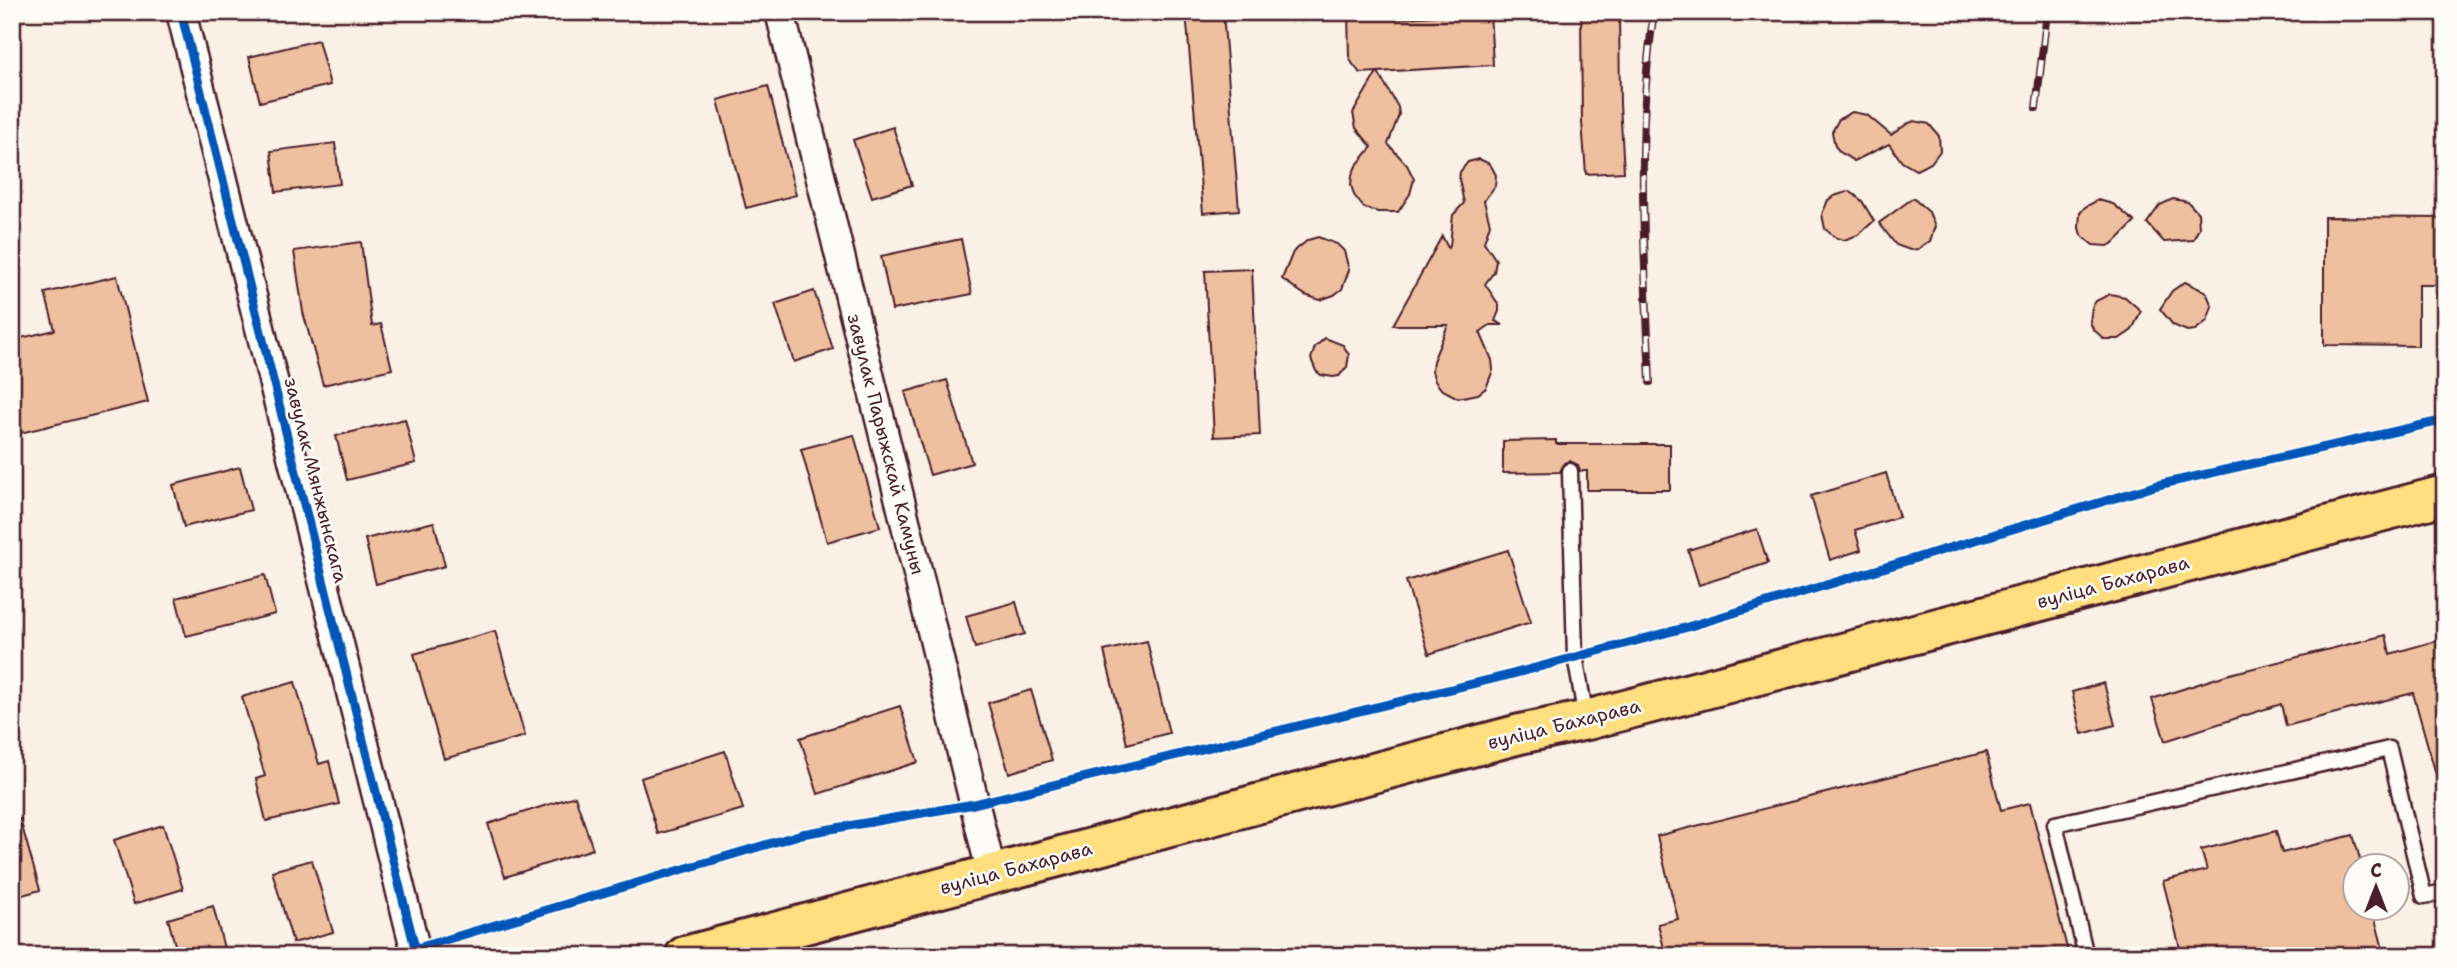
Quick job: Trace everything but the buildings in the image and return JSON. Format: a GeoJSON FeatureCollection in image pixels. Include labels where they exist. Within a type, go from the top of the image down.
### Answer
{"type":"FeatureCollection","features":[{"type":"Feature","properties":{"kind":"main road","name":"вуліца Бахарава"},"geometry":{"type":"LineString","coordinates":[[685,956],[1520,734],[1587,720],[2445,495]]}},
{"type":"Feature","properties":{"kind":"street","name":"завулак Мянжынскага"},"geometry":{"type":"LineString","coordinates":[[181,12],[417,956]]}},
{"type":"Feature","properties":{"kind":"street","name":"завулак Парыжскай Камуны"},"geometry":{"type":"LineString","coordinates":[[780,12],[992,875]]}},
{"type":"Feature","properties":{"kind":"lane"},"geometry":{"type":"LineString","coordinates":[[1570,471],[1575,656],[1587,720]]}},
{"type":"Feature","properties":{"kind":"lane"},"geometry":{"type":"LineString","coordinates":[[2085,956],[2055,824],[2389,749],[2424,896],[2445,891]]}},
{"type":"Feature","properties":{"kind":"railway"},"geometry":{"type":"LineString","coordinates":[[1650,382],[1643,151],[1648,58],[1654,12]]}},
{"type":"Feature","properties":{"kind":"railway"},"geometry":{"type":"LineString","coordinates":[[2036,108],[2047,12]]}},
{"type":"Feature","properties":{"kind":"cycle path"},"geometry":{"type":"LineString","coordinates":[[181,12],[417,956]]}},
{"type":"Feature","properties":{"kind":"cycle path"},"geometry":{"type":"LineString","coordinates":[[391,956],[802,834],[974,804],[1505,676],[1684,628],[2158,485],[2445,420]]}}]}
